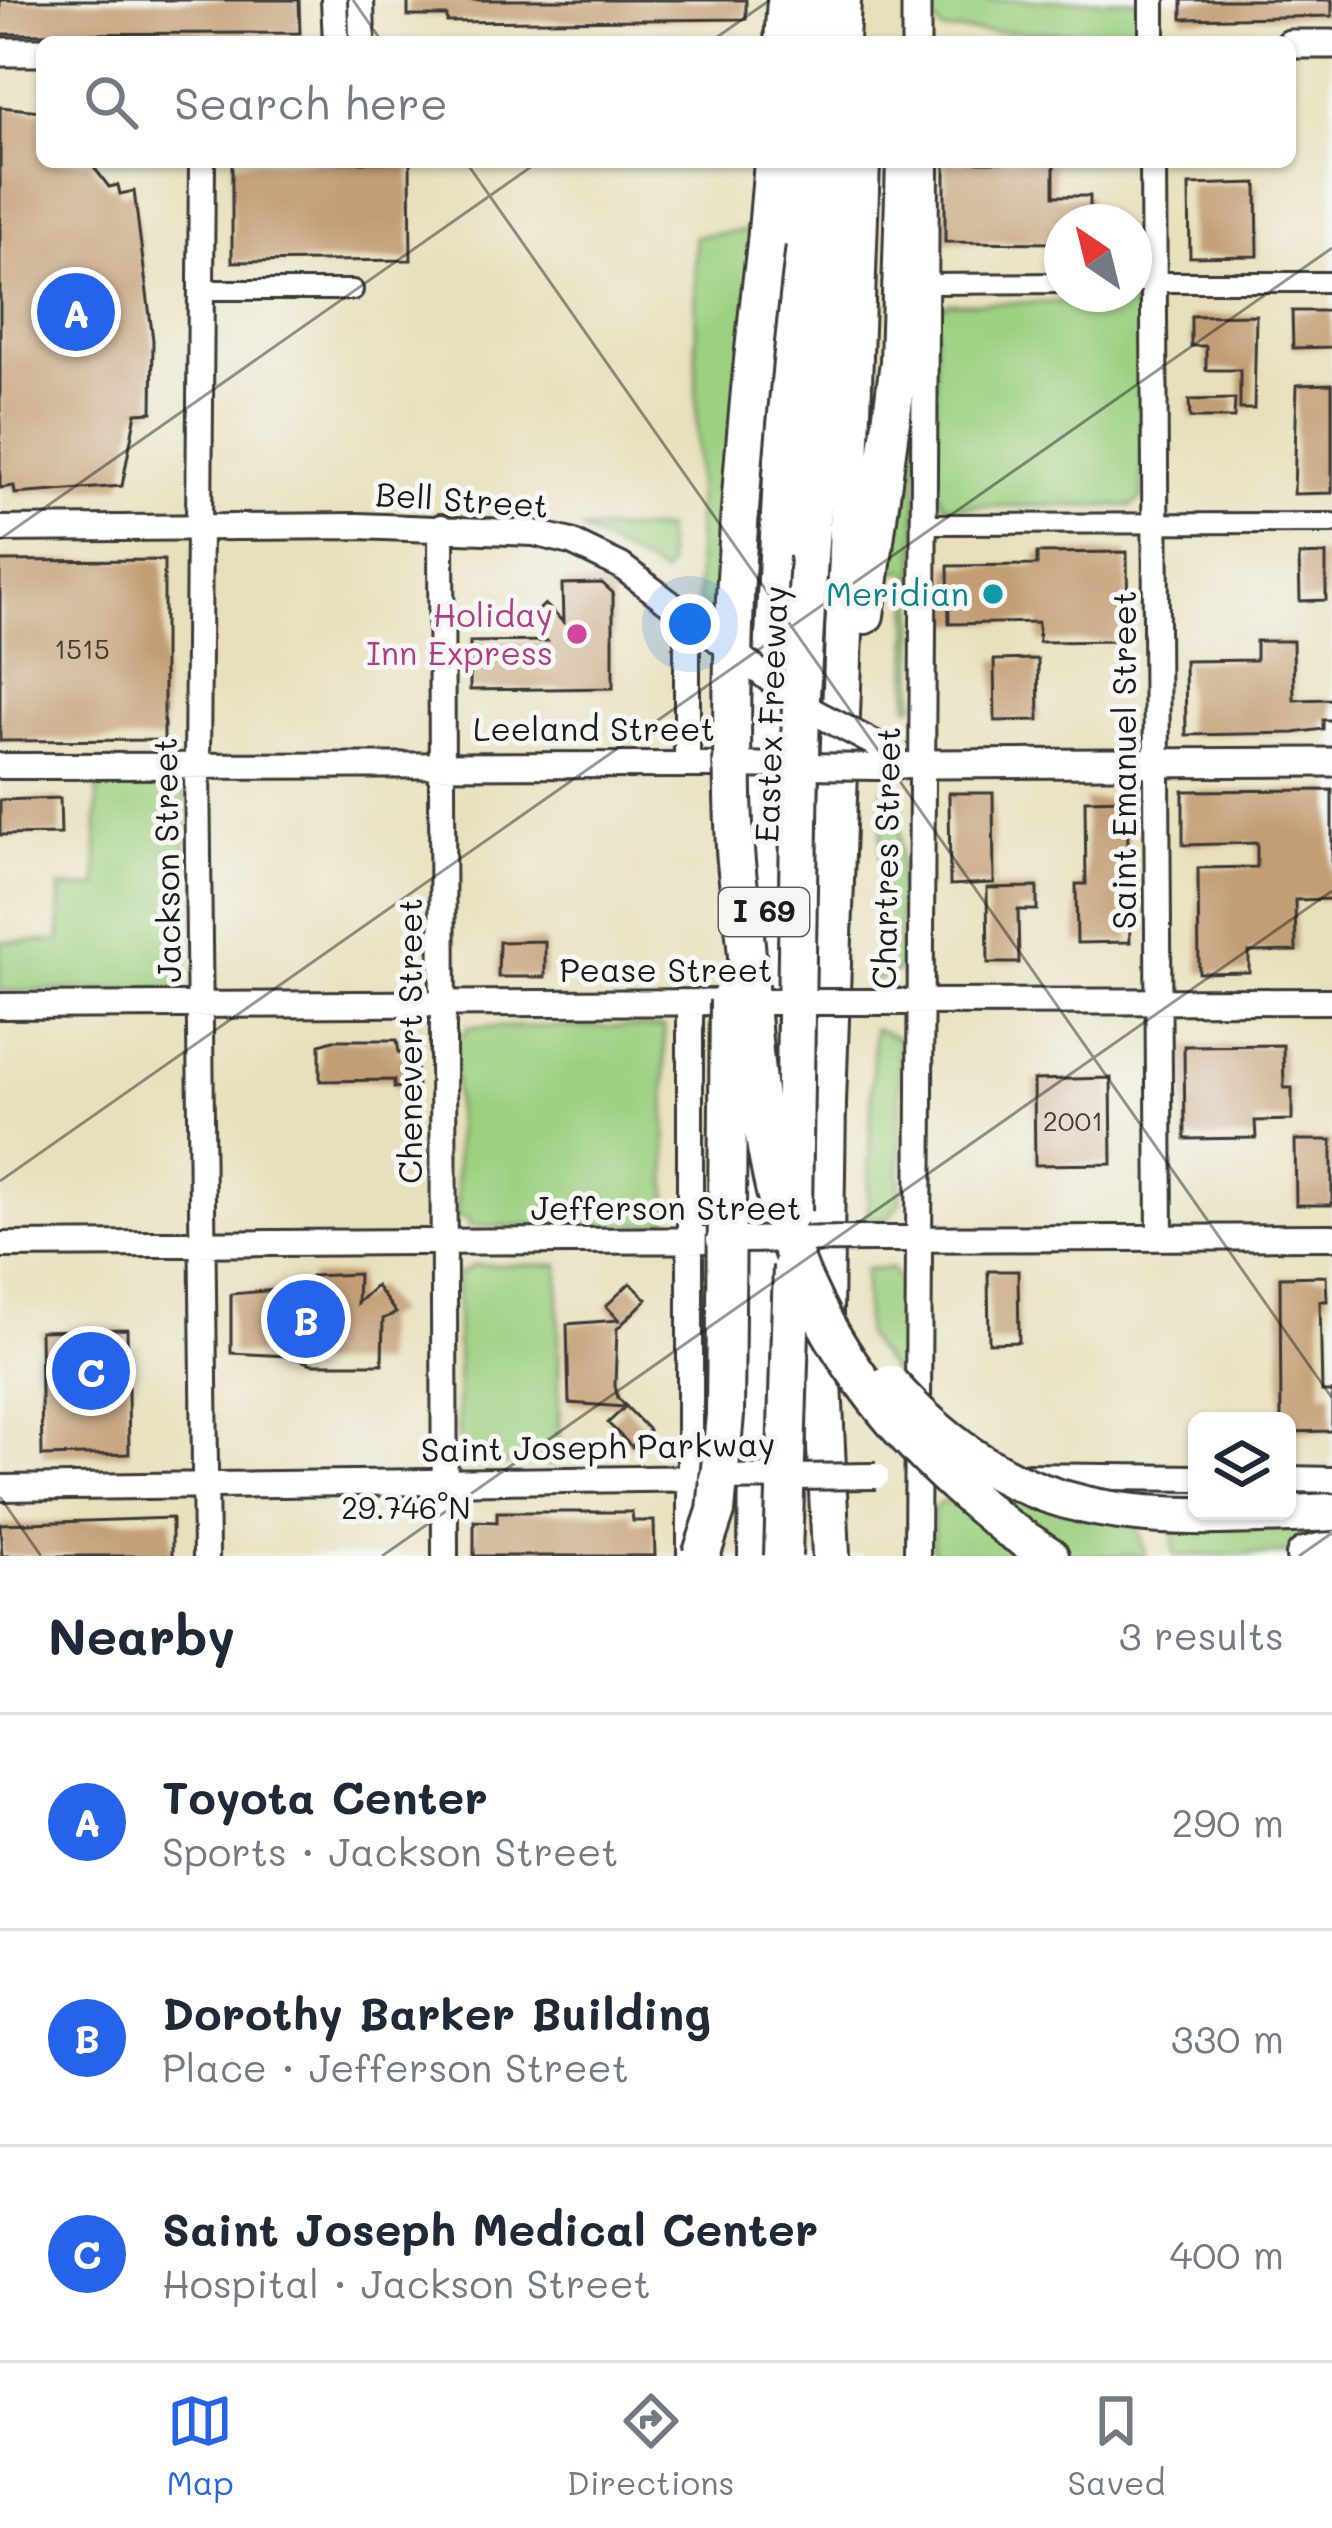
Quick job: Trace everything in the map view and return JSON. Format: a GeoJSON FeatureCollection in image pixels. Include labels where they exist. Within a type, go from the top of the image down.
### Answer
{"type":"FeatureCollection","features":[{"type":"Feature","properties":{"kind":"highway"},"geometry":{"type":"LineString","coordinates":[[783,36],[786,0]]}},
{"type":"Feature","properties":{"kind":"highway"},"geometry":{"type":"LineString","coordinates":[[814,36],[815,0]]}},
{"type":"Feature","properties":{"kind":"highway"},"geometry":{"type":"LineString","coordinates":[[841,36],[842,0]]}},
{"type":"Feature","properties":{"kind":"highway"},"geometry":{"type":"LineString","coordinates":[[864,36],[866,0]]}},
{"type":"Feature","properties":{"kind":"highway"},"geometry":{"type":"LineString","coordinates":[[772,168],[735,586],[736,853],[770,1167],[812,1299],[863,1385],[910,1443],[957,1489],[1050,1556]]}},
{"type":"Feature","properties":{"kind":"highway","name":"Eastex Freeway"},"geometry":{"type":"LineString","coordinates":[[808,168],[829,268],[839,815],[827,1102],[823,1382],[831,1556]]}},
{"type":"Feature","properties":{"kind":"highway"},"geometry":{"type":"LineString","coordinates":[[783,1556],[801,695],[836,168]]}},
{"type":"Feature","properties":{"kind":"highway","name":"Eastex Freeway"},"geometry":{"type":"LineString","coordinates":[[757,1556],[766,802],[783,455],[859,168]]}},
{"type":"Feature","properties":{"kind":"highway"},"geometry":{"type":"LineString","coordinates":[[839,815],[899,362],[905,168]]}},
{"type":"Feature","properties":{"kind":"highway"},"geometry":{"type":"LineString","coordinates":[[700,1556],[716,1511],[725,1415],[729,908],[736,853]]}},
{"type":"Feature","properties":{"kind":"highway"},"geometry":{"type":"LineString","coordinates":[[795,1103],[808,1213],[841,1312],[890,1384],[965,1454],[1050,1496],[1124,1514],[1178,1518],[1332,1512]]}},
{"type":"Feature","properties":{"kind":"highway"},"geometry":{"type":"LineString","coordinates":[[1306,1556],[1332,1549]]}},
{"type":"Feature","properties":{"kind":"main road"},"geometry":{"type":"LineString","coordinates":[[916,0],[916,36]]}},
{"type":"Feature","properties":{"kind":"main road"},"geometry":{"type":"LineString","coordinates":[[1296,44],[1332,44]]}},
{"type":"Feature","properties":{"kind":"main road"},"geometry":{"type":"LineString","coordinates":[[0,52],[36,52]]}},
{"type":"Feature","properties":{"kind":"main road"},"geometry":{"type":"LineString","coordinates":[[925,764],[1332,761]]}},
{"type":"Feature","properties":{"kind":"street"},"geometry":{"type":"LineString","coordinates":[[334,0],[336,36]]}},
{"type":"Feature","properties":{"kind":"street"},"geometry":{"type":"LineString","coordinates":[[361,0],[362,36]]}},
{"type":"Feature","properties":{"kind":"street"},"geometry":{"type":"LineString","coordinates":[[1152,0],[1152,36]]}},
{"type":"Feature","properties":{"kind":"street","name":"Jackson Street"},"geometry":{"type":"LineString","coordinates":[[202,168],[197,766],[206,1556]]}},
{"type":"Feature","properties":{"kind":"street","name":"Chartres Street"},"geometry":{"type":"LineString","coordinates":[[917,1556],[926,168]]}},
{"type":"Feature","properties":{"kind":"street","name":"Saint Emanuel Street"},"geometry":{"type":"LineString","coordinates":[[1150,204],[1153,168]]}},
{"type":"Feature","properties":{"kind":"street"},"geometry":{"type":"LineString","coordinates":[[1152,282],[1332,282]]}},
{"type":"Feature","properties":{"kind":"street"},"geometry":{"type":"LineString","coordinates":[[928,284],[1044,283]]}},
{"type":"Feature","properties":{"kind":"street"},"geometry":{"type":"LineString","coordinates":[[203,290],[353,290]]}},
{"type":"Feature","properties":{"kind":"street","name":"Saint Emanuel Street"},"geometry":{"type":"LineString","coordinates":[[1145,312],[1155,524],[1160,1238]]}},
{"type":"Feature","properties":{"kind":"street"},"geometry":{"type":"LineString","coordinates":[[927,524],[1332,523]]}},
{"type":"Feature","properties":{"kind":"street","name":"Bell Street"},"geometry":{"type":"LineString","coordinates":[[0,529],[441,527],[521,531],[571,542],[621,566],[805,707],[882,758],[925,764]]}},
{"type":"Feature","properties":{"kind":"street","name":"Chenevert Street"},"geometry":{"type":"LineString","coordinates":[[441,527],[445,1556]]}},
{"type":"Feature","properties":{"kind":"street"},"geometry":{"type":"LineString","coordinates":[[686,763],[687,613]]}},
{"type":"Feature","properties":{"kind":"street"},"geometry":{"type":"LineString","coordinates":[[687,664],[737,656]]}},
{"type":"Feature","properties":{"kind":"street","name":"Leeland Street"},"geometry":{"type":"LineString","coordinates":[[0,766],[725,765],[882,758]]}},
{"type":"Feature","properties":{"kind":"street","name":"Pease Street"},"geometry":{"type":"LineString","coordinates":[[0,1006],[1332,1000]]}},
{"type":"Feature","properties":{"kind":"street"},"geometry":{"type":"LineString","coordinates":[[690,1556],[702,1478],[689,1240],[691,1003]]}},
{"type":"Feature","properties":{"kind":"street","name":"Jefferson Street"},"geometry":{"type":"LineString","coordinates":[[0,1245],[1332,1238]]}},
{"type":"Feature","properties":{"kind":"street","name":"Saint Joseph Parkway"},"geometry":{"type":"LineString","coordinates":[[0,1487],[917,1474],[1188,1478]]}},
{"type":"Feature","properties":{"kind":"street"},"geometry":{"type":"LineString","coordinates":[[1296,1479],[1332,1480]]}},
{"type":"Feature","properties":{"kind":"green space"},"geometry":{"type":"Polygon","coordinates":[[[933,0],[1139,0],[1139,24],[1129,34],[943,31],[933,19],[933,0]]]}},
{"type":"Feature","properties":{"kind":"green space"},"geometry":{"type":"Polygon","coordinates":[[[755,230],[721,624],[698,600],[695,236],[755,230]]]}},
{"type":"Feature","properties":{"kind":"green space"},"geometry":{"type":"Polygon","coordinates":[[[1044,302],[1044,312],[1142,312],[1142,498],[1132,506],[946,506],[935,486],[936,308],[949,303],[1044,302]]]}},
{"type":"Feature","properties":{"kind":"green space"},"geometry":{"type":"Polygon","coordinates":[[[919,345],[914,706],[908,706],[910,572],[881,569],[919,345]]]}},
{"type":"Feature","properties":{"kind":"green space"},"geometry":{"type":"Polygon","coordinates":[[[665,529],[668,569],[663,574],[581,530],[665,529]]]}},
{"type":"Feature","properties":{"kind":"green space"},"geometry":{"type":"Polygon","coordinates":[[[171,787],[185,796],[185,974],[178,988],[0,991],[0,942],[60,941],[60,888],[97,887],[97,788],[171,787]]]}},
{"type":"Feature","properties":{"kind":"green space"},"geometry":{"type":"Polygon","coordinates":[[[883,787],[900,794],[900,970],[876,980],[883,787]]]}},
{"type":"Feature","properties":{"kind":"green space"},"geometry":{"type":"Polygon","coordinates":[[[468,1027],[664,1027],[668,1219],[655,1225],[469,1226],[469,1218],[457,1218],[455,1036],[463,1036],[468,1027]]]}},
{"type":"Feature","properties":{"kind":"green space"},"geometry":{"type":"Polygon","coordinates":[[[874,1029],[899,1038],[900,1204],[887,1219],[867,1220],[874,1029]]]}},
{"type":"Feature","properties":{"kind":"green space"},"geometry":{"type":"Polygon","coordinates":[[[475,1265],[559,1265],[559,1464],[474,1464],[458,1454],[457,1275],[475,1265]]]}},
{"type":"Feature","properties":{"kind":"green space"},"geometry":{"type":"Polygon","coordinates":[[[891,1268],[900,1283],[900,1382],[865,1336],[865,1269],[891,1268]]]}},
{"type":"Feature","properties":{"kind":"green space"},"geometry":{"type":"Polygon","coordinates":[[[1031,1497],[1137,1524],[1146,1556],[1066,1556],[982,1499],[1031,1497]]]}},
{"type":"Feature","properties":{"kind":"green space"},"geometry":{"type":"Polygon","coordinates":[[[954,1500],[1030,1556],[933,1556],[933,1511],[940,1502],[954,1500]]]}},
{"type":"Feature","properties":{"kind":"green space"},"geometry":{"type":"Polygon","coordinates":[[[1174,1527],[1332,1527],[1332,1553],[1174,1556],[1174,1527]]]}},
{"type":"Feature","properties":{"kind":"building"},"geometry":{"type":"Polygon","coordinates":[[[0,0],[299,0],[300,33],[0,34],[0,0]]]}},
{"type":"Feature","properties":{"kind":"building"},"geometry":{"type":"Polygon","coordinates":[[[408,0],[746,0],[746,19],[447,22],[447,16],[408,16],[408,0]]]}},
{"type":"Feature","properties":{"kind":"building"},"geometry":{"type":"Polygon","coordinates":[[[1182,0],[1332,0],[1332,16],[1182,19],[1182,0]]]}},
{"type":"Feature","properties":{"kind":"building"},"geometry":{"type":"Polygon","coordinates":[[[0,107],[36,110],[36,168],[95,168],[109,187],[118,185],[120,194],[134,191],[153,340],[152,412],[136,413],[122,486],[15,494],[14,486],[0,488],[0,107]]]}},
{"type":"Feature","properties":{"kind":"building"},"geometry":{"type":"Polygon","coordinates":[[[232,168],[410,168],[411,260],[232,262],[232,168]]]}},
{"type":"Feature","properties":{"kind":"building"},"geometry":{"type":"Polygon","coordinates":[[[945,168],[1054,168],[1054,196],[1090,196],[1090,204],[1044,204],[1044,243],[945,242],[945,168]]]}},
{"type":"Feature","properties":{"kind":"building"},"geometry":{"type":"Polygon","coordinates":[[[1257,183],[1258,256],[1190,257],[1189,185],[1257,183]]]}},
{"type":"Feature","properties":{"kind":"building"},"geometry":{"type":"Polygon","coordinates":[[[1292,311],[1332,311],[1332,347],[1293,348],[1292,311]]]}},
{"type":"Feature","properties":{"kind":"building"},"geometry":{"type":"Polygon","coordinates":[[[1256,315],[1254,409],[1240,409],[1240,370],[1206,370],[1206,346],[1191,346],[1191,316],[1256,315]]]}},
{"type":"Feature","properties":{"kind":"building"},"geometry":{"type":"Polygon","coordinates":[[[1332,384],[1332,493],[1294,494],[1297,385],[1332,384]]]}},
{"type":"Feature","properties":{"kind":"building"},"geometry":{"type":"Polygon","coordinates":[[[1235,399],[1234,418],[1190,418],[1189,400],[1235,399]]]}},
{"type":"Feature","properties":{"kind":"building"},"geometry":{"type":"Polygon","coordinates":[[[1127,552],[1128,641],[1039,642],[1038,622],[949,624],[948,566],[1037,565],[1037,553],[1127,552]]]}},
{"type":"Feature","properties":{"kind":"building"},"geometry":{"type":"Polygon","coordinates":[[[1326,554],[1326,600],[1300,601],[1299,555],[1326,554]]]}},
{"type":"Feature","properties":{"kind":"building"},"geometry":{"type":"Polygon","coordinates":[[[164,560],[164,740],[0,741],[0,561],[164,560]]]}},
{"type":"Feature","properties":{"kind":"building","name":"Holiday Inn Express"},"geometry":{"type":"Polygon","coordinates":[[[602,583],[613,593],[613,688],[470,690],[470,642],[547,641],[528,620],[545,604],[563,622],[562,584],[602,583]]]}},
{"type":"Feature","properties":{"kind":"building"},"geometry":{"type":"Polygon","coordinates":[[[1256,641],[1293,641],[1294,700],[1332,699],[1332,720],[1323,720],[1323,729],[1294,733],[1186,735],[1185,661],[1256,660],[1256,641]]]}},
{"type":"Feature","properties":{"kind":"building"},"geometry":{"type":"Polygon","coordinates":[[[1038,659],[1039,720],[995,721],[994,660],[1038,659]]]}},
{"type":"Feature","properties":{"kind":"building"},"geometry":{"type":"Polygon","coordinates":[[[1332,790],[1332,899],[1295,900],[1296,951],[1249,952],[1249,972],[1199,973],[1198,868],[1257,867],[1257,843],[1183,845],[1183,791],[1332,790]]]}},
{"type":"Feature","properties":{"kind":"building"},"geometry":{"type":"Polygon","coordinates":[[[949,793],[993,793],[994,883],[950,885],[949,793]]]}},
{"type":"Feature","properties":{"kind":"building"},"geometry":{"type":"Polygon","coordinates":[[[60,798],[61,834],[0,835],[0,800],[60,798]]]}},
{"type":"Feature","properties":{"kind":"building"},"geometry":{"type":"Polygon","coordinates":[[[1127,799],[1130,942],[1077,943],[1076,884],[1086,884],[1085,800],[1127,799]]]}},
{"type":"Feature","properties":{"kind":"building"},"geometry":{"type":"Polygon","coordinates":[[[1037,887],[1037,910],[1018,910],[1019,963],[988,963],[987,888],[1037,887]]]}},
{"type":"Feature","properties":{"kind":"building"},"geometry":{"type":"Polygon","coordinates":[[[545,941],[545,977],[498,977],[499,942],[545,941]]]}},
{"type":"Feature","properties":{"kind":"building"},"geometry":{"type":"Polygon","coordinates":[[[397,1040],[399,1053],[411,1053],[411,1062],[416,1062],[417,1085],[394,1088],[394,1080],[320,1081],[320,1044],[397,1040]]]}},
{"type":"Feature","properties":{"kind":"building"},"geometry":{"type":"Polygon","coordinates":[[[1283,1045],[1284,1088],[1292,1088],[1292,1120],[1255,1121],[1256,1138],[1185,1139],[1184,1046],[1283,1045]]]}},
{"type":"Feature","properties":{"kind":"building"},"geometry":{"type":"Polygon","coordinates":[[[1111,1078],[1112,1164],[1035,1165],[1034,1080],[1111,1078]]]}},
{"type":"Feature","properties":{"kind":"building"},"geometry":{"type":"Polygon","coordinates":[[[1295,1140],[1332,1140],[1332,1205],[1296,1205],[1295,1140]]]}},
{"type":"Feature","properties":{"kind":"building"},"geometry":{"type":"Polygon","coordinates":[[[988,1271],[1018,1271],[1019,1342],[989,1343],[988,1271]]]}},
{"type":"Feature","properties":{"kind":"building"},"geometry":{"type":"Polygon","coordinates":[[[358,1274],[357,1303],[376,1286],[396,1313],[383,1319],[382,1364],[312,1364],[288,1356],[231,1353],[231,1294],[311,1287],[311,1276],[358,1274]]]}},
{"type":"Feature","properties":{"kind":"building"},"geometry":{"type":"Polygon","coordinates":[[[1326,1276],[1327,1301],[1320,1301],[1322,1392],[1332,1392],[1332,1431],[1296,1432],[1296,1412],[1281,1412],[1280,1277],[1326,1276]]]}},
{"type":"Feature","properties":{"kind":"building"},"geometry":{"type":"Polygon","coordinates":[[[630,1283],[647,1299],[617,1329],[615,1386],[618,1398],[649,1430],[632,1447],[608,1423],[625,1407],[569,1403],[567,1324],[619,1320],[606,1306],[630,1283]]]}},
{"type":"Feature","properties":{"kind":"building"},"geometry":{"type":"Polygon","coordinates":[[[127,1329],[129,1454],[42,1456],[40,1331],[127,1329]]]}},
{"type":"Feature","properties":{"kind":"building"},"geometry":{"type":"Polygon","coordinates":[[[497,1512],[632,1512],[633,1521],[654,1521],[655,1556],[474,1556],[474,1521],[497,1522],[497,1512]]]}},
{"type":"Feature","properties":{"kind":"building"},"geometry":{"type":"Polygon","coordinates":[[[172,1518],[172,1556],[2,1556],[0,1524],[172,1518]]]}},
{"type":"Feature","properties":{"kind":"place","name":"Toyota Center"},"geometry":{"type":"Point","coordinates":[76,312]}},
{"type":"Feature","properties":{"kind":"place","name":"Meridian"},"geometry":{"type":"Point","coordinates":[993,594]}},
{"type":"Feature","properties":{"kind":"place","name":"Holiday Inn Express"},"geometry":{"type":"Point","coordinates":[577,634]}},
{"type":"Feature","properties":{"kind":"place","name":"Dorothy Barker Building"},"geometry":{"type":"Point","coordinates":[306,1319]}},
{"type":"Feature","properties":{"kind":"place","name":"Saint Joseph Medical Center"},"geometry":{"type":"Point","coordinates":[91,1371]}}]}
